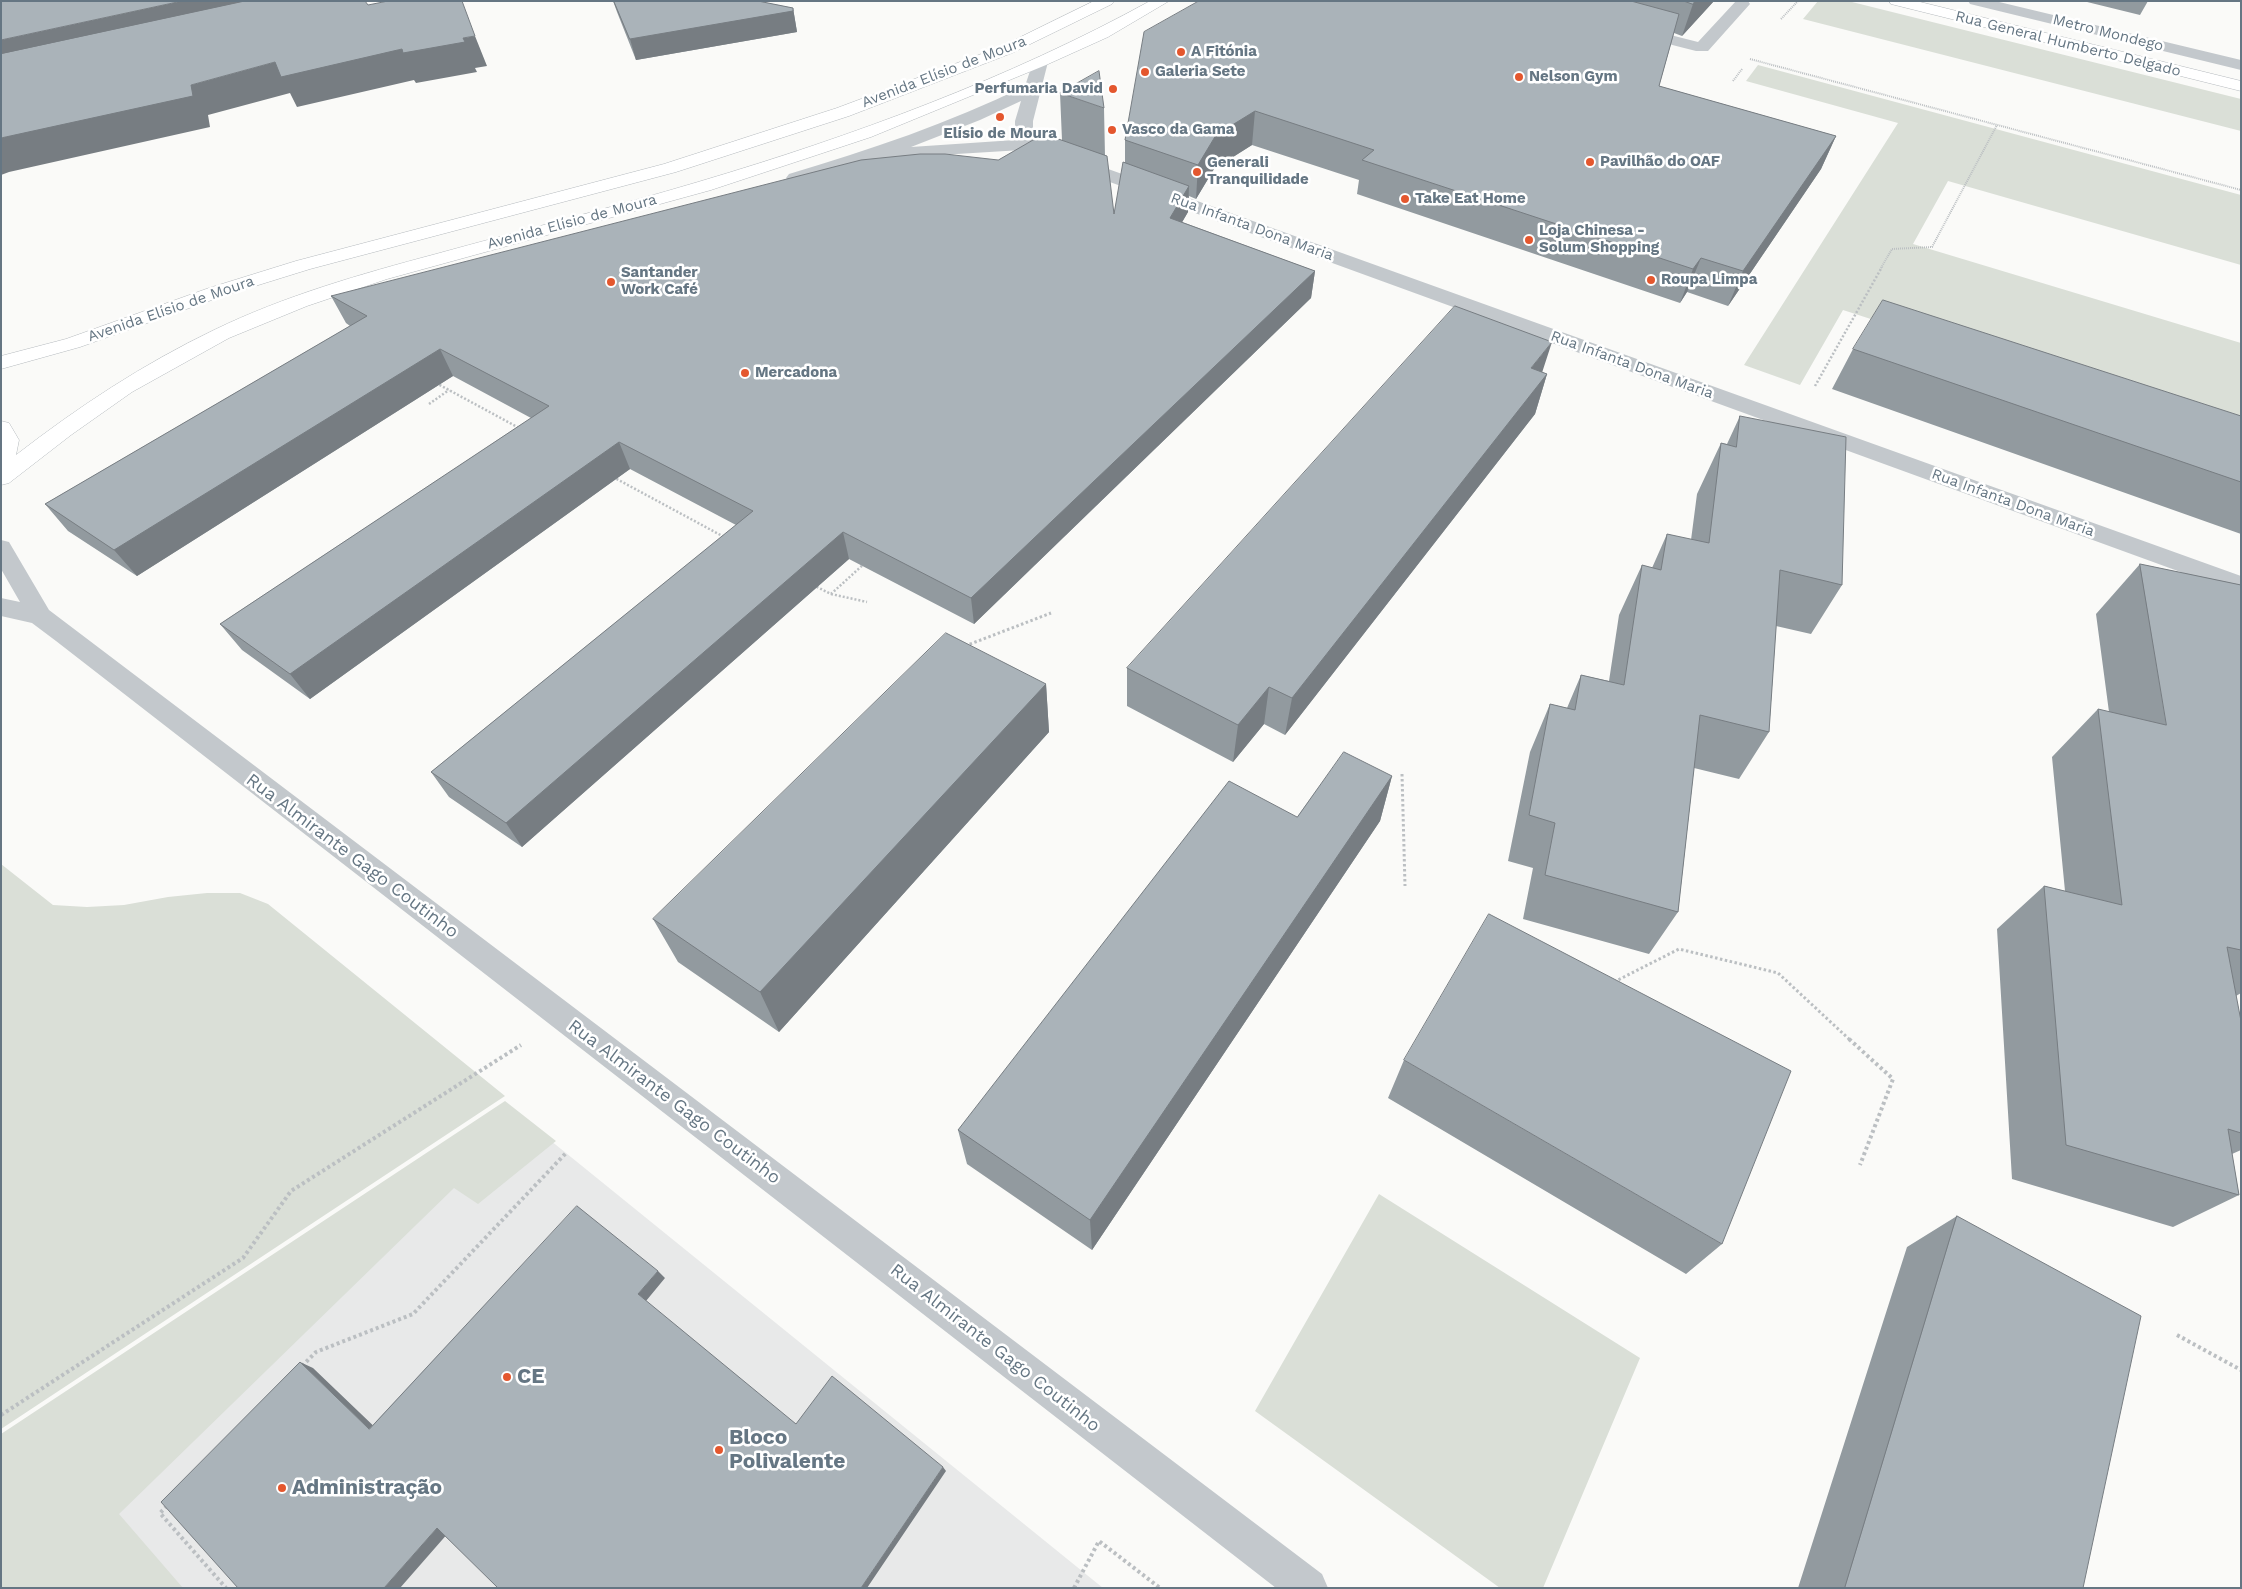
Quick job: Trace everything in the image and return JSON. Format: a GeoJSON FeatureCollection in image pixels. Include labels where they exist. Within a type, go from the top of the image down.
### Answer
{"type":"FeatureCollection","features":[{"type":"Feature","properties":{"kind":"main road","name":"Avenida Elísio de Moura"},"geometry":{"type":"LineString","coordinates":[[1,363],[73,344],[216,292],[302,264],[679,166],[843,112],[997,54],[1107,1]]}},
{"type":"Feature","properties":{"kind":"main road","name":"Avenida Elísio de Moura"},"geometry":{"type":"LineString","coordinates":[[1,478],[62,430],[125,387],[222,334],[319,295],[380,275],[705,186],[780,162],[926,110],[1040,62],[1102,34],[1162,1]]}},
{"type":"Feature","properties":{"kind":"main road","name":"Rua General Humberto Delgado"},"geometry":{"type":"LineString","coordinates":[[1896,1],[2241,86]]}},
{"type":"Feature","properties":{"kind":"main road"},"geometry":{"type":"LineString","coordinates":[[1,428],[8,440],[1,474]]}},
{"type":"Feature","properties":{"kind":"street","name":"Metro Mondego"},"geometry":{"type":"LineString","coordinates":[[1975,1],[2241,65]]}},
{"type":"Feature","properties":{"kind":"street","name":"Rua General Humberto Delgado"},"geometry":{"type":"LineString","coordinates":[[2024,1],[2241,53]]}},
{"type":"Feature","properties":{"kind":"street"},"geometry":{"type":"LineString","coordinates":[[1621,27],[1702,48],[1742,4]]}},
{"type":"Feature","properties":{"kind":"street"},"geometry":{"type":"LineString","coordinates":[[1024,145],[1024,121],[1040,62]]}},
{"type":"Feature","properties":{"kind":"street"},"geometry":{"type":"LineString","coordinates":[[773,184],[877,154],[988,111],[1032,89]]}},
{"type":"Feature","properties":{"kind":"street","name":"Rua Infanta Dona Maria"},"geometry":{"type":"LineString","coordinates":[[877,154],[1024,145],[2241,585]]}},
{"type":"Feature","properties":{"kind":"street"},"geometry":{"type":"LineString","coordinates":[[688,209],[717,201]]}},
{"type":"Feature","properties":{"kind":"street"},"geometry":{"type":"LineString","coordinates":[[319,295],[424,282]]}},
{"type":"Feature","properties":{"kind":"street","name":"Rua Almirante Gago Coutinho"},"geometry":{"type":"LineString","coordinates":[[1,548],[40,616],[1308,1588]]}},
{"type":"Feature","properties":{"kind":"street","name":"Rua Almirante Gago Coutinho"},"geometry":{"type":"LineString","coordinates":[[1,606],[40,616]]}},
{"type":"Feature","properties":{"kind":"path"},"geometry":{"type":"LineString","coordinates":[[1750,59],[2241,190]]}},
{"type":"Feature","properties":{"kind":"path"},"geometry":{"type":"LineString","coordinates":[[1733,81],[1745,65]]}},
{"type":"Feature","properties":{"kind":"path"},"geometry":{"type":"LineString","coordinates":[[1794,424],[1892,249],[1932,247],[1997,125]]}},
{"type":"Feature","properties":{"kind":"path"},"geometry":{"type":"LineString","coordinates":[[431,380],[529,433]]}},
{"type":"Feature","properties":{"kind":"path"},"geometry":{"type":"LineString","coordinates":[[429,404],[450,390]]}},
{"type":"Feature","properties":{"kind":"path"},"geometry":{"type":"LineString","coordinates":[[612,477],[728,540],[722,544]]}},
{"type":"Feature","properties":{"kind":"path"},"geometry":{"type":"LineString","coordinates":[[831,594],[866,563],[868,557]]}},
{"type":"Feature","properties":{"kind":"path"},"geometry":{"type":"LineString","coordinates":[[805,580],[831,594],[867,602]]}},
{"type":"Feature","properties":{"kind":"path"},"geometry":{"type":"LineString","coordinates":[[964,646],[1051,613]]}},
{"type":"Feature","properties":{"kind":"path"},"geometry":{"type":"LineString","coordinates":[[1402,774],[1405,886]]}},
{"type":"Feature","properties":{"kind":"path"},"geometry":{"type":"LineString","coordinates":[[1609,985],[1679,949],[1778,973],[1894,1079],[1860,1165]]}},
{"type":"Feature","properties":{"kind":"path"},"geometry":{"type":"LineString","coordinates":[[1,1415],[243,1258],[291,1191],[564,1018]]}},
{"type":"Feature","properties":{"kind":"path"},"geometry":{"type":"LineString","coordinates":[[295,1373],[316,1352],[413,1314],[566,1153]]}},
{"type":"Feature","properties":{"kind":"path"},"geometry":{"type":"LineString","coordinates":[[2177,1335],[2241,1370]]}},
{"type":"Feature","properties":{"kind":"path"},"geometry":{"type":"LineString","coordinates":[[174,1499],[160,1513],[226,1588]]}},
{"type":"Feature","properties":{"kind":"path"},"geometry":{"type":"LineString","coordinates":[[1074,1588],[1099,1540],[1160,1588]]}},
{"type":"Feature","properties":{"kind":"shaded area"},"geometry":{"type":"Polygon","coordinates":[[[1818,1],[1848,1],[2241,99],[2241,131],[1803,19],[1818,1]]]}},
{"type":"Feature","properties":{"kind":"shaded area"},"geometry":{"type":"Polygon","coordinates":[[[1758,65],[2241,195],[2241,265],[1948,181],[1913,244],[2241,343],[2241,439],[1843,310],[1800,385],[1744,365],[1898,123],[1746,81],[1758,65]]]}},
{"type":"Feature","properties":{"kind":"shaded area"},"geometry":{"type":"Polygon","coordinates":[[[1,864],[53,905],[87,907],[124,905],[168,897],[207,893],[240,893],[268,904],[505,1096],[1,1429],[1,864]]]}},
{"type":"Feature","properties":{"kind":"shaded area"},"geometry":{"type":"Polygon","coordinates":[[[505,1101],[556,1141],[478,1204],[454,1188],[119,1514],[183,1588],[1,1588],[1,1434],[505,1101]]]}},
{"type":"Feature","properties":{"kind":"shaded area"},"geometry":{"type":"Polygon","coordinates":[[[505,1104],[566,1153],[1103,1588],[1,1588],[505,1104]]]}},
{"type":"Feature","properties":{"kind":"shaded area"},"geometry":{"type":"Polygon","coordinates":[[[1379,1194],[1640,1358],[1543,1588],[1500,1588],[1255,1411],[1379,1194]]]}},
{"type":"Feature","properties":{"kind":"building"},"geometry":{"type":"Polygon","coordinates":[[[1,1],[182,1],[1,40],[1,1]]]}},
{"type":"Feature","properties":{"kind":"building"},"geometry":{"type":"Polygon","coordinates":[[[245,1],[365,1],[368,5],[388,1],[462,1],[475,36],[463,38],[465,42],[403,53],[402,49],[281,77],[275,62],[191,85],[193,96],[1,138],[1,54],[245,1]]]}},
{"type":"Feature","properties":{"kind":"building"},"geometry":{"type":"Polygon","coordinates":[[[614,1],[758,1],[793,8],[793,11],[630,39],[614,1]]]}},
{"type":"Feature","properties":{"kind":"building"},"geometry":{"type":"Polygon","coordinates":[[[1199,1],[1631,1],[1679,14],[1659,86],[1836,136],[1743,271],[1701,258],[1693,269],[1362,160],[1374,150],[1255,111],[1216,135],[1198,165],[1125,140],[1144,32],[1199,1]]]}},
{"type":"Feature","properties":{"kind":"building"},"geometry":{"type":"Polygon","coordinates":[[[1684,1],[1695,1],[1693,4],[1684,1]]]}},
{"type":"Feature","properties":{"kind":"building"},"geometry":{"type":"Polygon","coordinates":[[[1099,71],[1104,108],[1060,93],[1099,71]]]}},
{"type":"Feature","properties":{"kind":"building"},"geometry":{"type":"Polygon","coordinates":[[[1044,134],[1107,156],[1114,214],[1123,162],[1189,186],[1170,218],[1315,271],[971,598],[843,532],[506,823],[431,772],[753,511],[619,442],[290,674],[220,624],[549,406],[440,349],[114,550],[45,504],[367,316],[331,296],[861,160],[920,154],[945,154],[998,160],[1044,134]]]}},
{"type":"Feature","properties":{"kind":"building"},"geometry":{"type":"Polygon","coordinates":[[[1883,300],[2241,416],[2241,482],[1853,349],[1883,300]]]}},
{"type":"Feature","properties":{"kind":"building"},"geometry":{"type":"Polygon","coordinates":[[[1455,306],[1552,342],[1531,368],[1547,374],[1292,698],[1269,687],[1238,725],[1127,668],[1455,306]]]}},
{"type":"Feature","properties":{"kind":"building"},"geometry":{"type":"Polygon","coordinates":[[[1740,416],[1846,437],[1842,585],[1780,570],[1769,732],[1700,715],[1678,912],[1545,875],[1555,823],[1529,815],[1550,704],[1575,710],[1581,675],[1624,685],[1642,565],[1661,570],[1667,534],[1709,543],[1721,443],[1736,447],[1740,416]]]}},
{"type":"Feature","properties":{"kind":"building"},"geometry":{"type":"Polygon","coordinates":[[[2140,564],[2241,585],[2241,950],[2227,947],[2241,1021],[2241,1133],[2228,1129],[2239,1195],[2066,1145],[2044,886],[2122,905],[2098,709],[2166,725],[2140,564]]]}},
{"type":"Feature","properties":{"kind":"building"},"geometry":{"type":"Polygon","coordinates":[[[946,633],[1046,684],[760,992],[653,919],[946,633]]]}},
{"type":"Feature","properties":{"kind":"building"},"geometry":{"type":"Polygon","coordinates":[[[1344,752],[1392,776],[1090,1220],[958,1130],[1229,781],[1297,817],[1344,752]]]}},
{"type":"Feature","properties":{"kind":"building"},"geometry":{"type":"Polygon","coordinates":[[[1489,914],[1791,1071],[1722,1244],[1404,1060],[1489,914]]]}},
{"type":"Feature","properties":{"kind":"building"},"geometry":{"type":"Polygon","coordinates":[[[577,1206],[658,1271],[638,1294],[796,1424],[832,1376],[943,1467],[861,1588],[498,1588],[437,1528],[384,1588],[238,1588],[161,1502],[300,1362],[369,1429],[577,1206]]]}},
{"type":"Feature","properties":{"kind":"building"},"geometry":{"type":"Polygon","coordinates":[[[1957,1216],[2141,1316],[2083,1588],[1845,1588],[1957,1216]]]}},
{"type":"Feature","properties":{"kind":"place","name":"A Fitónia"},"geometry":{"type":"Point","coordinates":[1181,52]}},
{"type":"Feature","properties":{"kind":"place","name":"Galeria Sete"},"geometry":{"type":"Point","coordinates":[1145,72]}},
{"type":"Feature","properties":{"kind":"place","name":"Nelson Gym"},"geometry":{"type":"Point","coordinates":[1519,77]}},
{"type":"Feature","properties":{"kind":"place","name":"Perfumaria David"},"geometry":{"type":"Point","coordinates":[1113,89]}},
{"type":"Feature","properties":{"kind":"place","name":"Elísio de Moura"},"geometry":{"type":"Point","coordinates":[1000,117]}},
{"type":"Feature","properties":{"kind":"place","name":"Vasco da Gama"},"geometry":{"type":"Point","coordinates":[1112,130]}},
{"type":"Feature","properties":{"kind":"place","name":"Pavilhão do OAF"},"geometry":{"type":"Point","coordinates":[1590,162]}},
{"type":"Feature","properties":{"kind":"place","name":"Generali Tranquilidade"},"geometry":{"type":"Point","coordinates":[1197,172]}},
{"type":"Feature","properties":{"kind":"place","name":"Take Eat Home"},"geometry":{"type":"Point","coordinates":[1405,199]}},
{"type":"Feature","properties":{"kind":"place","name":"Loja Chinesa - Solum Shopping"},"geometry":{"type":"Point","coordinates":[1529,240]}},
{"type":"Feature","properties":{"kind":"place","name":"Roupa Limpa"},"geometry":{"type":"Point","coordinates":[1651,280]}},
{"type":"Feature","properties":{"kind":"place","name":"Santander Work Café"},"geometry":{"type":"Point","coordinates":[611,282]}},
{"type":"Feature","properties":{"kind":"place","name":"Mercadona"},"geometry":{"type":"Point","coordinates":[745,373]}},
{"type":"Feature","properties":{"kind":"place","name":"CE"},"geometry":{"type":"Point","coordinates":[507,1377]}},
{"type":"Feature","properties":{"kind":"place","name":"Bloco Polivalente"},"geometry":{"type":"Point","coordinates":[719,1450]}},
{"type":"Feature","properties":{"kind":"place","name":"Administração"},"geometry":{"type":"Point","coordinates":[282,1488]}}]}
